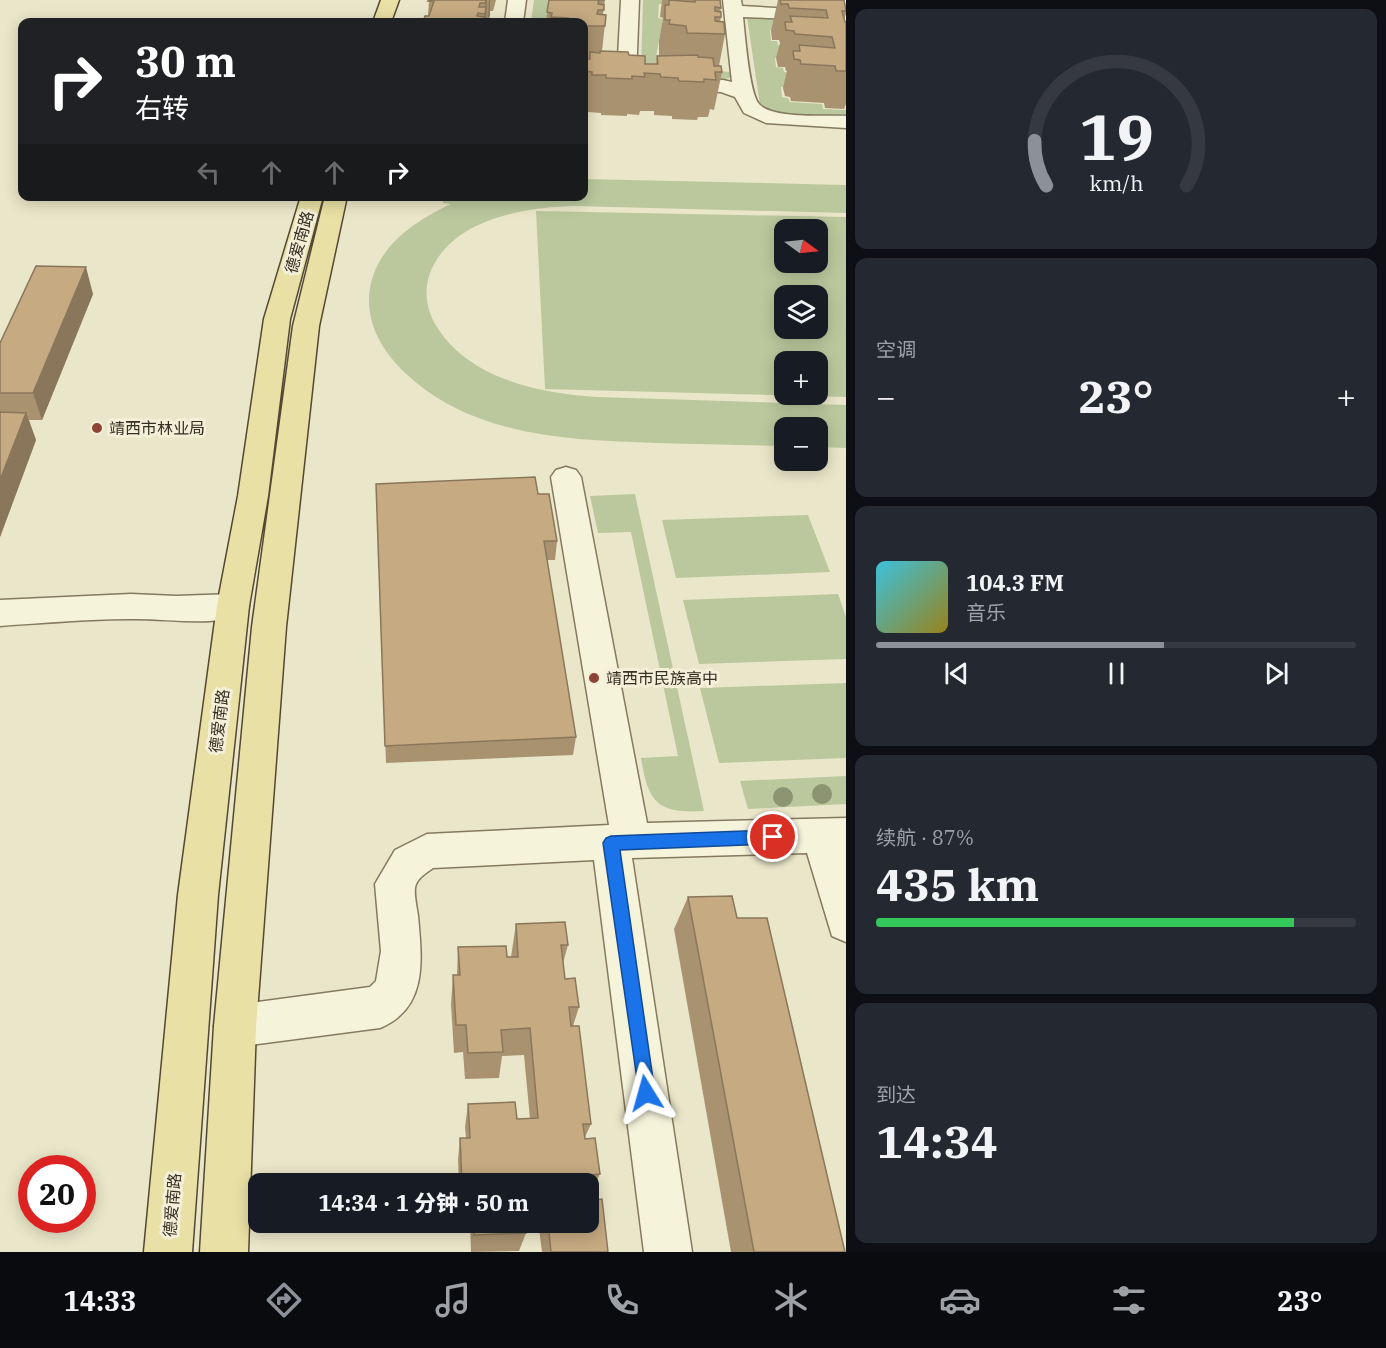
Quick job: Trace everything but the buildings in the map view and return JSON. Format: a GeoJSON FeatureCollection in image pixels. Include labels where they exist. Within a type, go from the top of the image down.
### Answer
{"type":"FeatureCollection","features":[{"type":"Feature","properties":{"kind":"main road"},"geometry":{"type":"LineString","coordinates":[[367,18],[373,0]]}},
{"type":"Feature","properties":{"kind":"main road"},"geometry":{"type":"LineString","coordinates":[[383,18],[390,0]]}},
{"type":"Feature","properties":{"kind":"main road","name":"德爱南路"},"geometry":{"type":"LineString","coordinates":[[168,1252],[198,895],[233,606],[253,496],[277,319],[311,201]]}},
{"type":"Feature","properties":{"kind":"main road","name":"德爱南路"},"geometry":{"type":"LineString","coordinates":[[224,1252],[235,1026],[269,627],[306,326],[335,201]]}},
{"type":"Feature","properties":{"kind":"street"},"geometry":{"type":"LineString","coordinates":[[515,18],[517,0]]}},
{"type":"Feature","properties":{"kind":"street"},"geometry":{"type":"LineString","coordinates":[[626,83],[630,0]]}},
{"type":"Feature","properties":{"kind":"street"},"geometry":{"type":"LineString","coordinates":[[845,12],[733,6],[743,93],[752,109],[773,119],[846,122]]}},
{"type":"Feature","properties":{"kind":"street"},"geometry":{"type":"LineString","coordinates":[[588,81],[723,86],[743,93]]}},
{"type":"Feature","properties":{"kind":"street"},"geometry":{"type":"LineString","coordinates":[[566,477],[621,842],[668,1252]]}},
{"type":"Feature","properties":{"kind":"street"},"geometry":{"type":"LineString","coordinates":[[0,613],[130,606],[176,609],[233,606]]}},
{"type":"Feature","properties":{"kind":"street"},"geometry":{"type":"LineString","coordinates":[[235,1026],[380,1007],[396,991],[402,951],[395,884],[409,862],[427,850],[833,836],[846,923]]}},
{"type":"Feature","properties":{"kind":"green space"},"geometry":{"type":"Polygon","coordinates":[[[534,0],[552,0],[571,18],[532,18],[534,0]]]}},
{"type":"Feature","properties":{"kind":"green space"},"geometry":{"type":"Polygon","coordinates":[[[643,0],[664,0],[664,4],[659,4],[658,18],[663,19],[656,57],[704,70],[731,72],[730,78],[718,80],[641,68],[643,0]]]}},
{"type":"Feature","properties":{"kind":"green space"},"geometry":{"type":"Polygon","coordinates":[[[747,17],[831,18],[770,30],[771,41],[777,41],[778,45],[814,48],[775,58],[776,67],[783,68],[784,72],[820,75],[788,87],[781,87],[782,97],[788,98],[790,102],[822,104],[823,109],[846,110],[846,118],[776,113],[760,105],[747,17]]]}},
{"type":"Feature","properties":{"kind":"green space"},"geometry":{"type":"Polygon","coordinates":[[[588,179],[846,185],[846,213],[575,206],[512,213],[472,228],[454,240],[440,255],[430,273],[427,298],[434,322],[448,341],[464,357],[484,370],[505,379],[552,392],[598,397],[774,403],[774,405],[846,405],[846,448],[828,447],[828,417],[774,417],[774,446],[589,440],[555,436],[489,422],[458,409],[429,392],[402,370],[379,340],[370,313],[371,285],[376,269],[394,242],[421,220],[451,204],[443,203],[443,201],[588,201],[588,179]]]}},
{"type":"Feature","properties":{"kind":"green space"},"geometry":{"type":"Polygon","coordinates":[[[536,211],[846,217],[846,397],[828,397],[828,351],[774,351],[774,395],[545,389],[536,211]]]}},
{"type":"Feature","properties":{"kind":"green space"},"geometry":{"type":"Polygon","coordinates":[[[635,494],[704,811],[675,810],[665,807],[652,795],[644,773],[641,758],[678,756],[631,532],[598,533],[590,496],[635,494]]]}},
{"type":"Feature","properties":{"kind":"green space"},"geometry":{"type":"Polygon","coordinates":[[[808,515],[830,572],[676,578],[662,520],[808,515]]]}},
{"type":"Feature","properties":{"kind":"green space"},"geometry":{"type":"Polygon","coordinates":[[[838,594],[846,617],[846,659],[699,664],[683,600],[838,594]]]}},
{"type":"Feature","properties":{"kind":"green space"},"geometry":{"type":"Polygon","coordinates":[[[846,683],[846,758],[719,763],[700,688],[846,683]]]}},
{"type":"Feature","properties":{"kind":"green space"},"geometry":{"type":"Polygon","coordinates":[[[846,776],[846,804],[748,809],[740,781],[846,776]]]}},
{"type":"Feature","properties":{"kind":"place","name":"靖西市林业局"},"geometry":{"type":"Point","coordinates":[97,428]}},
{"type":"Feature","properties":{"kind":"place","name":"靖西市民族高中"},"geometry":{"type":"Point","coordinates":[594,678]}},
{"type":"Feature","properties":{"kind":"route"},"geometry":{"type":"LineString","coordinates":[[646,1093],[611,843],[773,837]]}}]}
